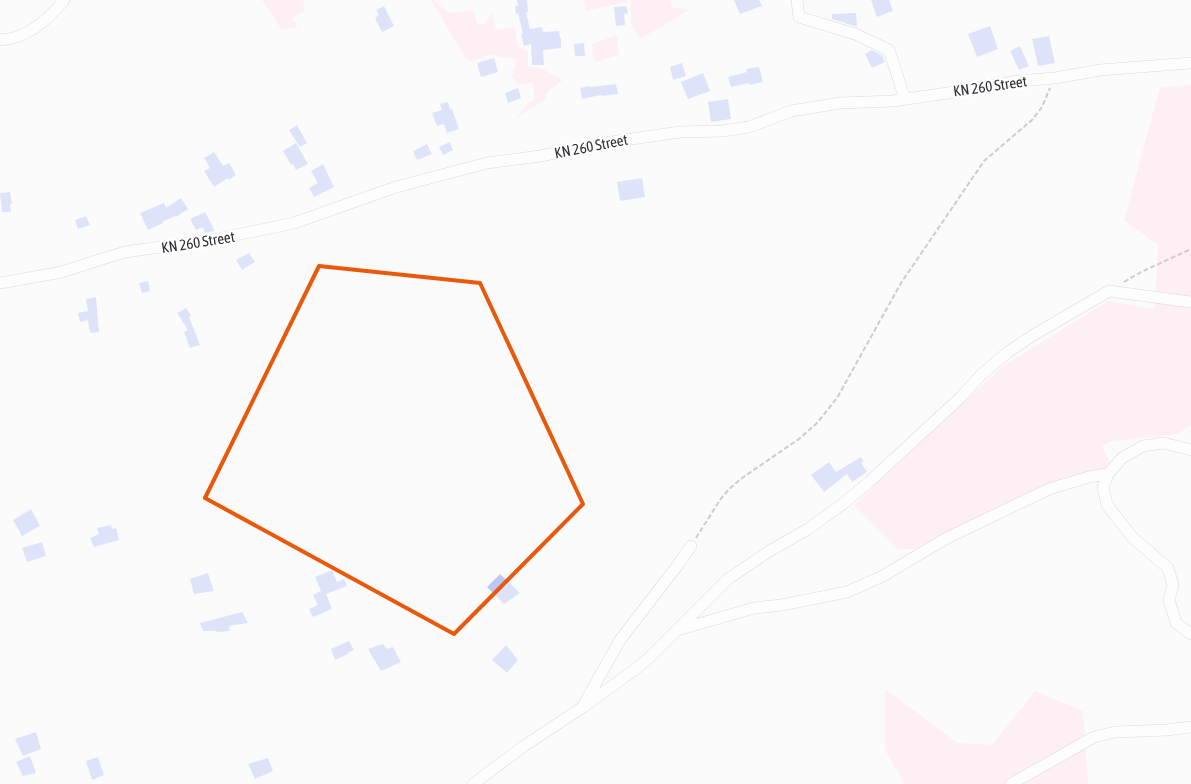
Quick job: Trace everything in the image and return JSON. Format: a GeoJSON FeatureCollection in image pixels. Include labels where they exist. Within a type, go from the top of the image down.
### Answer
{"type":"FeatureCollection","features":[{"type":"Feature","properties":{"kind":"street"},"geometry":{"type":"LineString","coordinates":[[0,40],[16,37],[39,26],[54,13],[64,0]]}},
{"type":"Feature","properties":{"kind":"street"},"geometry":{"type":"LineString","coordinates":[[797,0],[799,17],[854,34],[889,50],[905,99]]}},
{"type":"Feature","properties":{"kind":"street","name":"KN 260 Street"},"geometry":{"type":"LineString","coordinates":[[0,282],[62,272],[126,252],[218,239],[294,223],[396,187],[486,163],[540,156],[611,142],[680,132],[722,131],[749,127],[791,111],[840,103],[893,101],[1100,70],[1191,63]]}},
{"type":"Feature","properties":{"kind":"street"},"geometry":{"type":"LineString","coordinates":[[473,784],[524,746],[637,668],[678,630],[728,579],[768,552],[808,529],[844,503],[1008,352],[1110,291],[1191,302]]}},
{"type":"Feature","properties":{"kind":"street"},"geometry":{"type":"LineString","coordinates":[[1191,450],[1163,443],[1143,446],[1122,458],[1108,474],[1104,487],[1108,505],[1133,538],[1168,568],[1172,585],[1169,600],[1176,623],[1191,634]]}},
{"type":"Feature","properties":{"kind":"street"},"geometry":{"type":"LineString","coordinates":[[678,630],[754,608],[782,605],[847,592],[882,576],[945,539],[993,514],[1050,489],[1088,477],[1108,474]]}},
{"type":"Feature","properties":{"kind":"street"},"geometry":{"type":"LineString","coordinates":[[583,707],[620,640],[691,546]]}},
{"type":"Feature","properties":{"kind":"street"},"geometry":{"type":"LineString","coordinates":[[1011,784],[1094,737],[1115,732],[1191,727]]}},
{"type":"Feature","properties":{"kind":"path"},"geometry":{"type":"LineString","coordinates":[[691,546],[720,500],[730,489],[742,478],[799,439],[817,423],[837,398],[901,284],[984,161],[1032,120],[1042,107],[1055,78]]}},
{"type":"Feature","properties":{"kind":"path"},"geometry":{"type":"LineString","coordinates":[[1110,291],[1141,272],[1191,249]]}},
{"type":"Feature","properties":{"kind":"highlighted area"},"geometry":{"type":"Polygon","coordinates":[[[319,266],[480,283],[583,504],[454,634],[205,498],[319,266]]]}},
{"type":"Feature","properties":{"kind":"shaded area"},"geometry":{"type":"Polygon","coordinates":[[[262,0],[303,0],[305,11],[292,18],[298,27],[282,30],[262,0]]]}},
{"type":"Feature","properties":{"kind":"shaded area"},"geometry":{"type":"Polygon","coordinates":[[[431,0],[434,0],[449,13],[473,10],[477,24],[485,24],[492,12],[496,30],[515,27],[517,46],[528,51],[528,67],[540,68],[563,80],[547,92],[545,100],[516,118],[527,104],[535,99],[532,82],[518,85],[512,76],[517,59],[491,54],[473,61],[466,59],[431,0]]]}},
{"type":"Feature","properties":{"kind":"shaded area"},"geometry":{"type":"Polygon","coordinates":[[[584,0],[628,0],[628,2],[586,11],[584,0]]]}},
{"type":"Feature","properties":{"kind":"shaded area"},"geometry":{"type":"Polygon","coordinates":[[[631,0],[670,0],[672,8],[691,9],[640,39],[631,23],[631,0]]]}},
{"type":"Feature","properties":{"kind":"shaded area"},"geometry":{"type":"Polygon","coordinates":[[[617,35],[619,55],[595,62],[592,44],[617,35]]]}},
{"type":"Feature","properties":{"kind":"shaded area"},"geometry":{"type":"Polygon","coordinates":[[[1191,85],[1191,425],[1177,434],[1112,441],[1102,446],[1113,469],[1066,477],[916,549],[898,549],[854,505],[1002,367],[1108,301],[1155,309],[1158,245],[1124,220],[1160,87],[1191,85]]]}},
{"type":"Feature","properties":{"kind":"shaded area"},"geometry":{"type":"Polygon","coordinates":[[[885,689],[958,743],[992,745],[1035,691],[1083,711],[1088,784],[905,784],[885,750],[885,689]]]}},
{"type":"Feature","properties":{"kind":"building"},"geometry":{"type":"Polygon","coordinates":[[[517,0],[527,0],[528,12],[526,12],[530,29],[542,27],[543,32],[559,31],[561,48],[543,50],[544,65],[532,65],[531,44],[524,46],[518,13],[516,14],[515,6],[518,6],[517,0]]]}},
{"type":"Feature","properties":{"kind":"building"},"geometry":{"type":"Polygon","coordinates":[[[734,0],[759,0],[762,6],[740,14],[734,0]]]}},
{"type":"Feature","properties":{"kind":"building"},"geometry":{"type":"Polygon","coordinates":[[[871,0],[889,0],[893,11],[877,17],[871,0]]]}},
{"type":"Feature","properties":{"kind":"building"},"geometry":{"type":"Polygon","coordinates":[[[384,6],[394,26],[382,32],[375,18],[379,15],[376,10],[384,6]]]}},
{"type":"Feature","properties":{"kind":"building"},"geometry":{"type":"Polygon","coordinates":[[[626,6],[628,13],[624,14],[625,25],[616,26],[614,7],[626,6]]]}},
{"type":"Feature","properties":{"kind":"building"},"geometry":{"type":"Polygon","coordinates":[[[856,13],[857,27],[832,19],[832,14],[856,13]]]}},
{"type":"Feature","properties":{"kind":"building"},"geometry":{"type":"Polygon","coordinates":[[[990,26],[998,49],[977,57],[968,34],[990,26]]]}},
{"type":"Feature","properties":{"kind":"building"},"geometry":{"type":"Polygon","coordinates":[[[1049,36],[1055,63],[1038,66],[1032,39],[1049,36]]]}},
{"type":"Feature","properties":{"kind":"building"},"geometry":{"type":"Polygon","coordinates":[[[584,43],[585,56],[575,56],[574,44],[584,43]]]}},
{"type":"Feature","properties":{"kind":"building"},"geometry":{"type":"Polygon","coordinates":[[[1020,46],[1029,66],[1019,70],[1010,51],[1020,46]]]}},
{"type":"Feature","properties":{"kind":"building"},"geometry":{"type":"Polygon","coordinates":[[[872,50],[882,55],[885,62],[872,68],[865,54],[872,50]]]}},
{"type":"Feature","properties":{"kind":"building"},"geometry":{"type":"Polygon","coordinates":[[[494,58],[498,72],[481,77],[477,63],[494,58]]]}},
{"type":"Feature","properties":{"kind":"building"},"geometry":{"type":"Polygon","coordinates":[[[682,63],[686,76],[673,80],[670,67],[682,63]]]}},
{"type":"Feature","properties":{"kind":"building"},"geometry":{"type":"Polygon","coordinates":[[[759,67],[763,82],[731,87],[728,77],[747,72],[746,69],[759,67]]]}},
{"type":"Feature","properties":{"kind":"building"},"geometry":{"type":"Polygon","coordinates":[[[703,73],[710,91],[688,99],[681,82],[703,73]]]}},
{"type":"Feature","properties":{"kind":"building"},"geometry":{"type":"Polygon","coordinates":[[[616,84],[618,94],[582,99],[580,88],[616,84]]]}},
{"type":"Feature","properties":{"kind":"building"},"geometry":{"type":"Polygon","coordinates":[[[518,88],[521,98],[508,103],[505,93],[518,88]]]}},
{"type":"Feature","properties":{"kind":"building"},"geometry":{"type":"Polygon","coordinates":[[[728,99],[731,119],[711,122],[708,102],[728,99]]]}},
{"type":"Feature","properties":{"kind":"building"},"geometry":{"type":"Polygon","coordinates":[[[448,102],[459,129],[447,133],[444,124],[437,126],[432,113],[442,110],[440,104],[448,102]]]}},
{"type":"Feature","properties":{"kind":"building"},"geometry":{"type":"Polygon","coordinates":[[[297,125],[307,143],[300,147],[289,130],[297,125]]]}},
{"type":"Feature","properties":{"kind":"building"},"geometry":{"type":"Polygon","coordinates":[[[450,142],[453,150],[443,155],[439,147],[450,142]]]}},
{"type":"Feature","properties":{"kind":"building"},"geometry":{"type":"Polygon","coordinates":[[[296,143],[308,164],[296,170],[283,151],[296,143]]]}},
{"type":"Feature","properties":{"kind":"building"},"geometry":{"type":"Polygon","coordinates":[[[427,144],[432,154],[417,160],[413,151],[427,144]]]}},
{"type":"Feature","properties":{"kind":"building"},"geometry":{"type":"Polygon","coordinates":[[[214,152],[223,166],[229,163],[236,175],[214,187],[204,171],[210,168],[204,158],[214,152]]]}},
{"type":"Feature","properties":{"kind":"building"},"geometry":{"type":"Polygon","coordinates":[[[323,164],[334,187],[314,197],[309,188],[318,183],[311,171],[323,164]]]}},
{"type":"Feature","properties":{"kind":"building"},"geometry":{"type":"Polygon","coordinates":[[[642,178],[645,197],[620,201],[617,182],[642,178]]]}},
{"type":"Feature","properties":{"kind":"building"},"geometry":{"type":"Polygon","coordinates":[[[10,192],[11,212],[2,212],[0,193],[10,192]]]}},
{"type":"Feature","properties":{"kind":"building"},"geometry":{"type":"Polygon","coordinates":[[[181,198],[188,209],[176,217],[148,230],[140,213],[164,203],[166,208],[181,198]]]}},
{"type":"Feature","properties":{"kind":"building"},"geometry":{"type":"Polygon","coordinates":[[[205,212],[215,231],[205,233],[203,227],[196,230],[190,219],[205,212]]]}},
{"type":"Feature","properties":{"kind":"building"},"geometry":{"type":"Polygon","coordinates":[[[86,216],[90,225],[78,229],[75,220],[86,216]]]}},
{"type":"Feature","properties":{"kind":"building"},"geometry":{"type":"Polygon","coordinates":[[[249,253],[255,262],[242,270],[236,260],[249,253]]]}},
{"type":"Feature","properties":{"kind":"building"},"geometry":{"type":"Polygon","coordinates":[[[148,281],[150,291],[142,293],[139,283],[148,281]]]}},
{"type":"Feature","properties":{"kind":"building"},"geometry":{"type":"Polygon","coordinates":[[[96,297],[99,332],[90,333],[88,320],[80,322],[78,313],[88,311],[86,299],[96,297]]]}},
{"type":"Feature","properties":{"kind":"building"},"geometry":{"type":"Polygon","coordinates":[[[186,308],[191,316],[189,317],[200,345],[190,348],[184,332],[188,330],[177,313],[186,308]]]}},
{"type":"Feature","properties":{"kind":"building"},"geometry":{"type":"Polygon","coordinates":[[[861,457],[864,461],[861,463],[867,472],[852,482],[847,474],[824,492],[811,475],[829,462],[836,472],[861,457]]]}},
{"type":"Feature","properties":{"kind":"building"},"geometry":{"type":"Polygon","coordinates":[[[31,509],[40,526],[22,536],[13,520],[31,509]]]}},
{"type":"Feature","properties":{"kind":"building"},"geometry":{"type":"Polygon","coordinates":[[[111,525],[112,529],[116,528],[119,540],[94,547],[90,538],[99,534],[97,528],[111,525]]]}},
{"type":"Feature","properties":{"kind":"building"},"geometry":{"type":"Polygon","coordinates":[[[42,542],[46,556],[27,562],[22,548],[42,542]]]}},
{"type":"Feature","properties":{"kind":"building"},"geometry":{"type":"Polygon","coordinates":[[[332,570],[337,582],[344,579],[347,586],[326,594],[332,609],[313,617],[309,609],[318,605],[313,595],[321,591],[315,577],[332,570]]]}},
{"type":"Feature","properties":{"kind":"building"},"geometry":{"type":"Polygon","coordinates":[[[208,573],[214,591],[194,594],[190,579],[208,573]]]}},
{"type":"Feature","properties":{"kind":"building"},"geometry":{"type":"Polygon","coordinates":[[[500,574],[520,593],[504,604],[487,587],[500,574]]]}},
{"type":"Feature","properties":{"kind":"building"},"geometry":{"type":"Polygon","coordinates":[[[242,612],[248,623],[229,626],[230,631],[203,631],[200,623],[242,612]]]}},
{"type":"Feature","properties":{"kind":"building"},"geometry":{"type":"Polygon","coordinates":[[[349,641],[354,650],[335,660],[331,649],[349,641]]]}},
{"type":"Feature","properties":{"kind":"building"},"geometry":{"type":"Polygon","coordinates":[[[383,644],[387,649],[393,647],[401,662],[381,671],[368,649],[383,644]]]}},
{"type":"Feature","properties":{"kind":"building"},"geometry":{"type":"Polygon","coordinates":[[[506,645],[518,660],[507,673],[492,660],[506,645]]]}},
{"type":"Feature","properties":{"kind":"building"},"geometry":{"type":"Polygon","coordinates":[[[36,732],[41,749],[23,756],[15,739],[36,732]]]}},
{"type":"Feature","properties":{"kind":"building"},"geometry":{"type":"Polygon","coordinates":[[[30,756],[36,773],[23,776],[16,762],[30,756]]]}},
{"type":"Feature","properties":{"kind":"building"},"geometry":{"type":"Polygon","coordinates":[[[98,757],[104,775],[92,780],[86,761],[98,757]]]}},
{"type":"Feature","properties":{"kind":"building"},"geometry":{"type":"Polygon","coordinates":[[[268,758],[273,771],[255,779],[248,764],[268,758]]]}}]}
